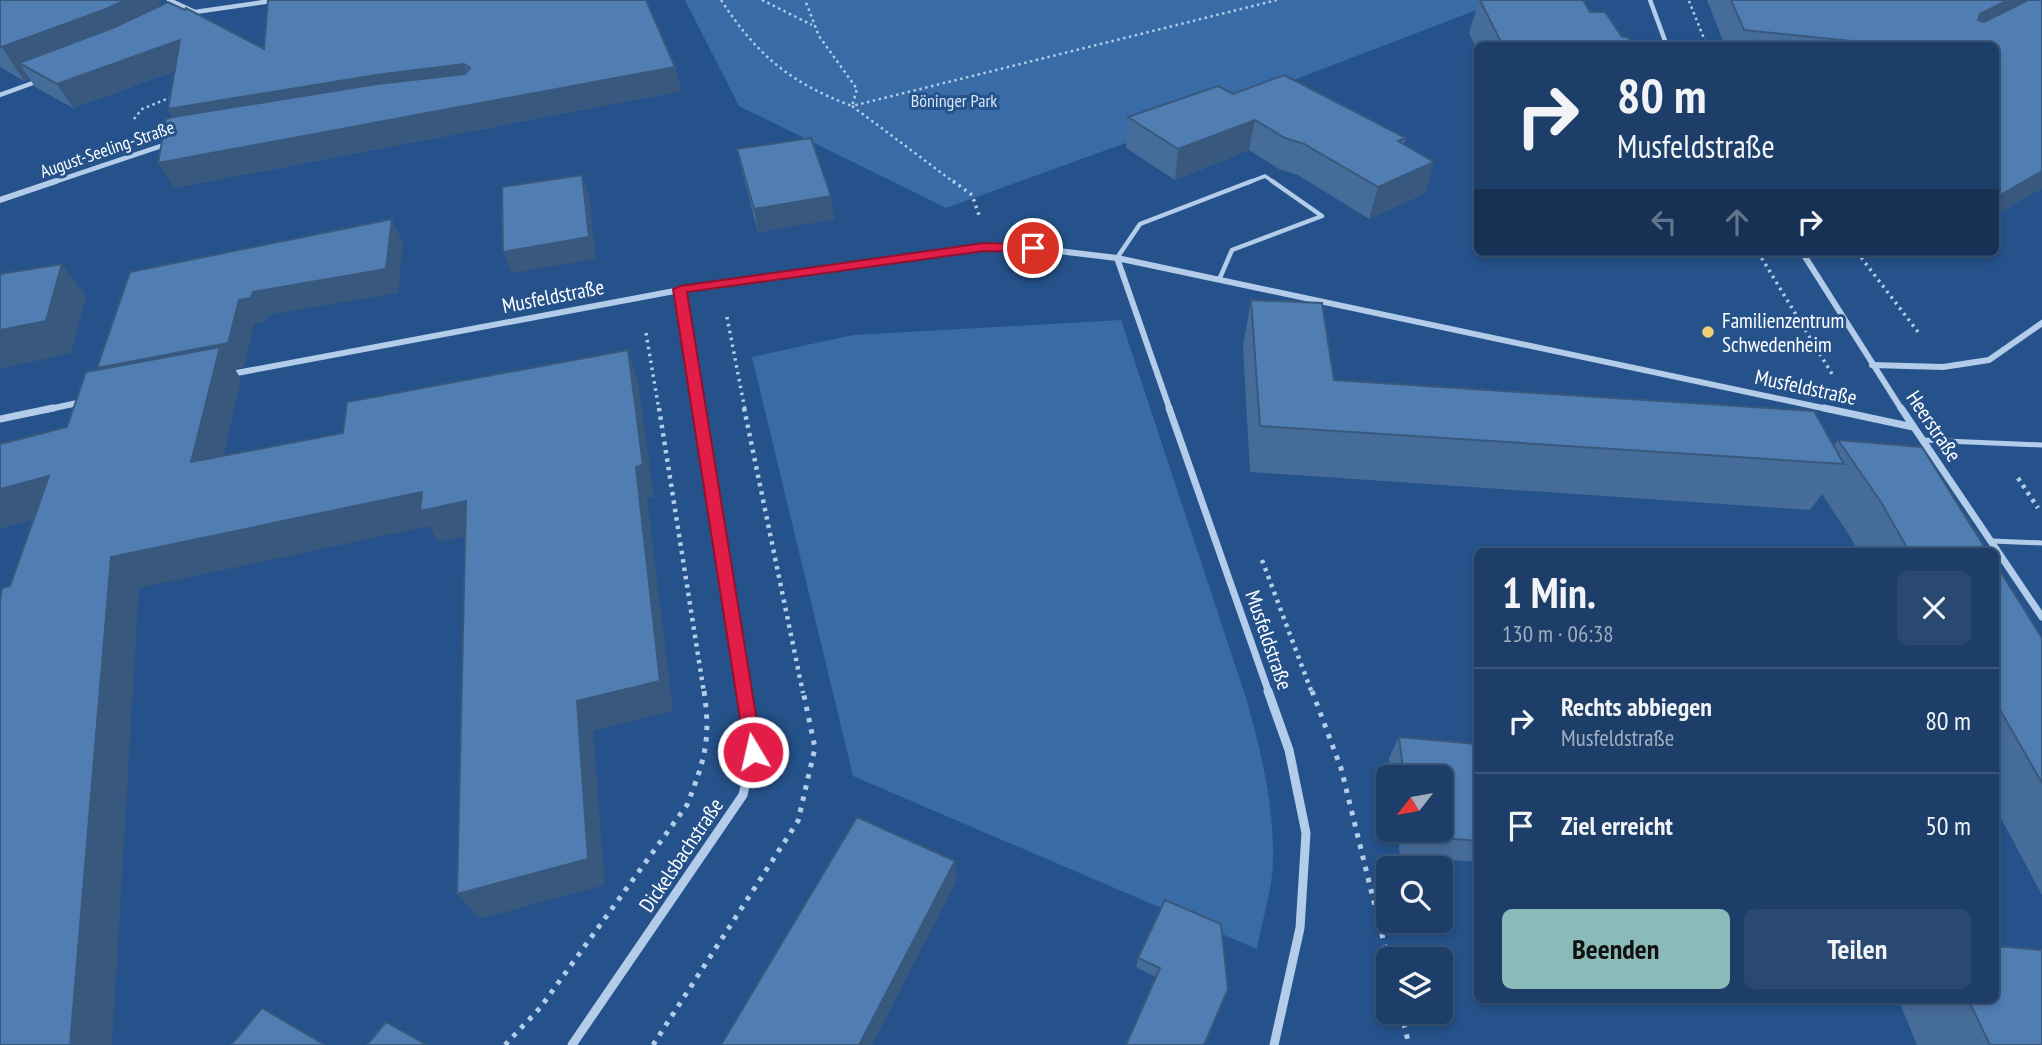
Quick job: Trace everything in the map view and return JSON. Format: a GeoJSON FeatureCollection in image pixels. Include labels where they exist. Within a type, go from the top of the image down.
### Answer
{"type":"FeatureCollection","features":[{"type":"Feature","properties":{"kind":"street"},"geometry":{"type":"LineString","coordinates":[[169,0],[195,12]]}},
{"type":"Feature","properties":{"kind":"street"},"geometry":{"type":"LineString","coordinates":[[184,18],[195,12],[278,0]]}},
{"type":"Feature","properties":{"kind":"street"},"geometry":{"type":"LineString","coordinates":[[1650,0],[1666,42]]}},
{"type":"Feature","properties":{"kind":"street"},"geometry":{"type":"LineString","coordinates":[[0,95],[46,78]]}},
{"type":"Feature","properties":{"kind":"street","name":"August-Seeling-Straße"},"geometry":{"type":"LineString","coordinates":[[0,200],[174,142]]}},
{"type":"Feature","properties":{"kind":"street","name":"Musfeldstraße"},"geometry":{"type":"LineString","coordinates":[[228,374],[680,289],[984,247],[1033,248],[1117,258],[1913,428]]}},
{"type":"Feature","properties":{"kind":"street","name":"Heerstraße"},"geometry":{"type":"LineString","coordinates":[[1804,256],[1913,428],[1997,548]]}},
{"type":"Feature","properties":{"kind":"street","name":"Musfeldstraße"},"geometry":{"type":"LineString","coordinates":[[1117,258],[1289,750],[1306,833],[1300,928],[1275,1045]]}},
{"type":"Feature","properties":{"kind":"street","name":"Dickelsbachstraße"},"geometry":{"type":"LineString","coordinates":[[572,1045],[743,795],[753,752],[680,289]]}},
{"type":"Feature","properties":{"kind":"street"},"geometry":{"type":"LineString","coordinates":[[1872,365],[1943,368],[1989,360],[2042,323]]}},
{"type":"Feature","properties":{"kind":"street"},"geometry":{"type":"LineString","coordinates":[[0,419],[91,400]]}},
{"type":"Feature","properties":{"kind":"street","name":"Heerstraße"},"geometry":{"type":"LineString","coordinates":[[1999,552],[2042,617]]}},
{"type":"Feature","properties":{"kind":"lane"},"geometry":{"type":"LineString","coordinates":[[1117,258],[1140,224],[1265,176],[1322,216],[1233,250],[1219,280]]}},
{"type":"Feature","properties":{"kind":"lane"},"geometry":{"type":"LineString","coordinates":[[1922,440],[2042,445]]}},
{"type":"Feature","properties":{"kind":"lane"},"geometry":{"type":"LineString","coordinates":[[1992,541],[2042,543]]}},
{"type":"Feature","properties":{"kind":"path"},"geometry":{"type":"LineString","coordinates":[[721,0],[743,36],[772,66],[828,98],[852,106],[866,119],[972,195],[982,224]]}},
{"type":"Feature","properties":{"kind":"path"},"geometry":{"type":"LineString","coordinates":[[762,0],[813,25]]}},
{"type":"Feature","properties":{"kind":"path"},"geometry":{"type":"LineString","coordinates":[[805,0],[813,25],[844,74],[857,89],[852,106]]}},
{"type":"Feature","properties":{"kind":"path"},"geometry":{"type":"LineString","coordinates":[[852,106],[1277,0]]}},
{"type":"Feature","properties":{"kind":"path"},"geometry":{"type":"LineString","coordinates":[[1689,0],[1705,42]]}},
{"type":"Feature","properties":{"kind":"path"},"geometry":{"type":"LineString","coordinates":[[127,126],[142,109],[179,94]]}},
{"type":"Feature","properties":{"kind":"path"},"geometry":{"type":"LineString","coordinates":[[653,1045],[797,821],[815,748],[758,481],[733,340],[726,319],[729,313]]}},
{"type":"Feature","properties":{"kind":"path"},"geometry":{"type":"LineString","coordinates":[[505,1045],[540,1008],[687,806],[701,770],[709,728],[675,498],[646,333]]}},
{"type":"Feature","properties":{"kind":"path"},"geometry":{"type":"LineString","coordinates":[[1258,549],[1341,768],[1385,947]]}},
{"type":"Feature","properties":{"kind":"path"},"geometry":{"type":"LineString","coordinates":[[1404,1024],[1409,1045]]}},
{"type":"Feature","properties":{"kind":"green space","name":"Böninger Park"},"geometry":{"type":"Polygon","coordinates":[[[685,0],[1503,0],[1181,123],[946,208],[739,106],[685,0]]]}},
{"type":"Feature","properties":{"kind":"green space"},"geometry":{"type":"Polygon","coordinates":[[[1121,320],[1247,701],[1262,759],[1273,839],[1273,870],[1257,949],[853,776],[752,357],[853,335],[1121,320]]]}},
{"type":"Feature","properties":{"kind":"building"},"geometry":{"type":"Polygon","coordinates":[[[0,0],[126,0],[0,47],[0,0]]]}},
{"type":"Feature","properties":{"kind":"building"},"geometry":{"type":"Polygon","coordinates":[[[268,0],[646,0],[675,67],[158,163],[166,119],[377,84],[465,74],[470,68],[464,64],[376,75],[168,109],[180,40],[57,84],[19,63],[115,27],[168,2],[185,10],[186,8],[264,49],[268,0]]]}},
{"type":"Feature","properties":{"kind":"building"},"geometry":{"type":"Polygon","coordinates":[[[1480,0],[1583,0],[1590,12],[1605,12],[1622,37],[1628,37],[1631,42],[1501,42],[1480,0]]]}},
{"type":"Feature","properties":{"kind":"building"},"geometry":{"type":"Polygon","coordinates":[[[1731,0],[2008,0],[1980,14],[1978,20],[1984,22],[2028,0],[2042,0],[2042,171],[1999,196],[1999,42],[1861,42],[1744,30],[1731,0]]]}},
{"type":"Feature","properties":{"kind":"building"},"geometry":{"type":"Polygon","coordinates":[[[1284,75],[1406,138],[1398,141],[1434,162],[1378,187],[1304,144],[1285,138],[1255,120],[1178,149],[1128,117],[1218,86],[1233,94],[1284,75]]]}},
{"type":"Feature","properties":{"kind":"building"},"geometry":{"type":"Polygon","coordinates":[[[811,138],[831,196],[754,209],[737,149],[811,138]]]}},
{"type":"Feature","properties":{"kind":"building"},"geometry":{"type":"Polygon","coordinates":[[[582,175],[589,237],[503,252],[502,187],[582,175]]]}},
{"type":"Feature","properties":{"kind":"building"},"geometry":{"type":"Polygon","coordinates":[[[392,219],[386,269],[253,292],[251,298],[239,300],[228,343],[97,368],[130,272],[392,219]]]}},
{"type":"Feature","properties":{"kind":"building"},"geometry":{"type":"Polygon","coordinates":[[[62,264],[46,321],[0,330],[0,274],[62,264]]]}},
{"type":"Feature","properties":{"kind":"building"},"geometry":{"type":"Polygon","coordinates":[[[1251,300],[1322,303],[1334,380],[1814,411],[1844,464],[1260,426],[1251,300]]]}},
{"type":"Feature","properties":{"kind":"building"},"geometry":{"type":"Polygon","coordinates":[[[220,347],[191,462],[343,433],[347,402],[628,350],[643,465],[636,467],[660,681],[577,701],[588,859],[457,894],[466,501],[420,511],[422,492],[111,557],[70,1045],[0,1045],[0,601],[2,588],[10,586],[49,476],[0,489],[0,444],[67,427],[86,372],[220,347]]]}},
{"type":"Feature","properties":{"kind":"building"},"geometry":{"type":"Polygon","coordinates":[[[1838,440],[1922,447],[1985,548],[1907,548],[1881,502],[1838,440]]]}},
{"type":"Feature","properties":{"kind":"building"},"geometry":{"type":"Polygon","coordinates":[[[1999,569],[2042,638],[2042,783],[1999,708],[1999,569]]]}},
{"type":"Feature","properties":{"kind":"building"},"geometry":{"type":"Polygon","coordinates":[[[1399,737],[1474,744],[1474,841],[1453,839],[1453,765],[1402,765],[1399,737]]]}},
{"type":"Feature","properties":{"kind":"building"},"geometry":{"type":"Polygon","coordinates":[[[857,817],[955,861],[859,1045],[721,1045],[857,817]]]}},
{"type":"Feature","properties":{"kind":"building"},"geometry":{"type":"Polygon","coordinates":[[[1165,900],[1221,924],[1228,989],[1204,1045],[1126,1045],[1160,968],[1138,958],[1165,900]]]}},
{"type":"Feature","properties":{"kind":"building"},"geometry":{"type":"Polygon","coordinates":[[[1999,946],[2042,950],[2042,1045],[1990,1045],[1970,1003],[1999,1003],[1999,946]]]}},
{"type":"Feature","properties":{"kind":"building"},"geometry":{"type":"Polygon","coordinates":[[[262,1008],[325,1045],[231,1045],[262,1008]]]}},
{"type":"Feature","properties":{"kind":"building"},"geometry":{"type":"Polygon","coordinates":[[[386,1022],[427,1045],[367,1045],[386,1022]]]}},
{"type":"Feature","properties":{"kind":"place","name":"Familienzentrum Schwedenheim"},"geometry":{"type":"Point","coordinates":[1708,332]}},
{"type":"Feature","properties":{"kind":"route"},"geometry":{"type":"LineString","coordinates":[[753,752],[680,289],[984,247],[1033,248]]}}]}
